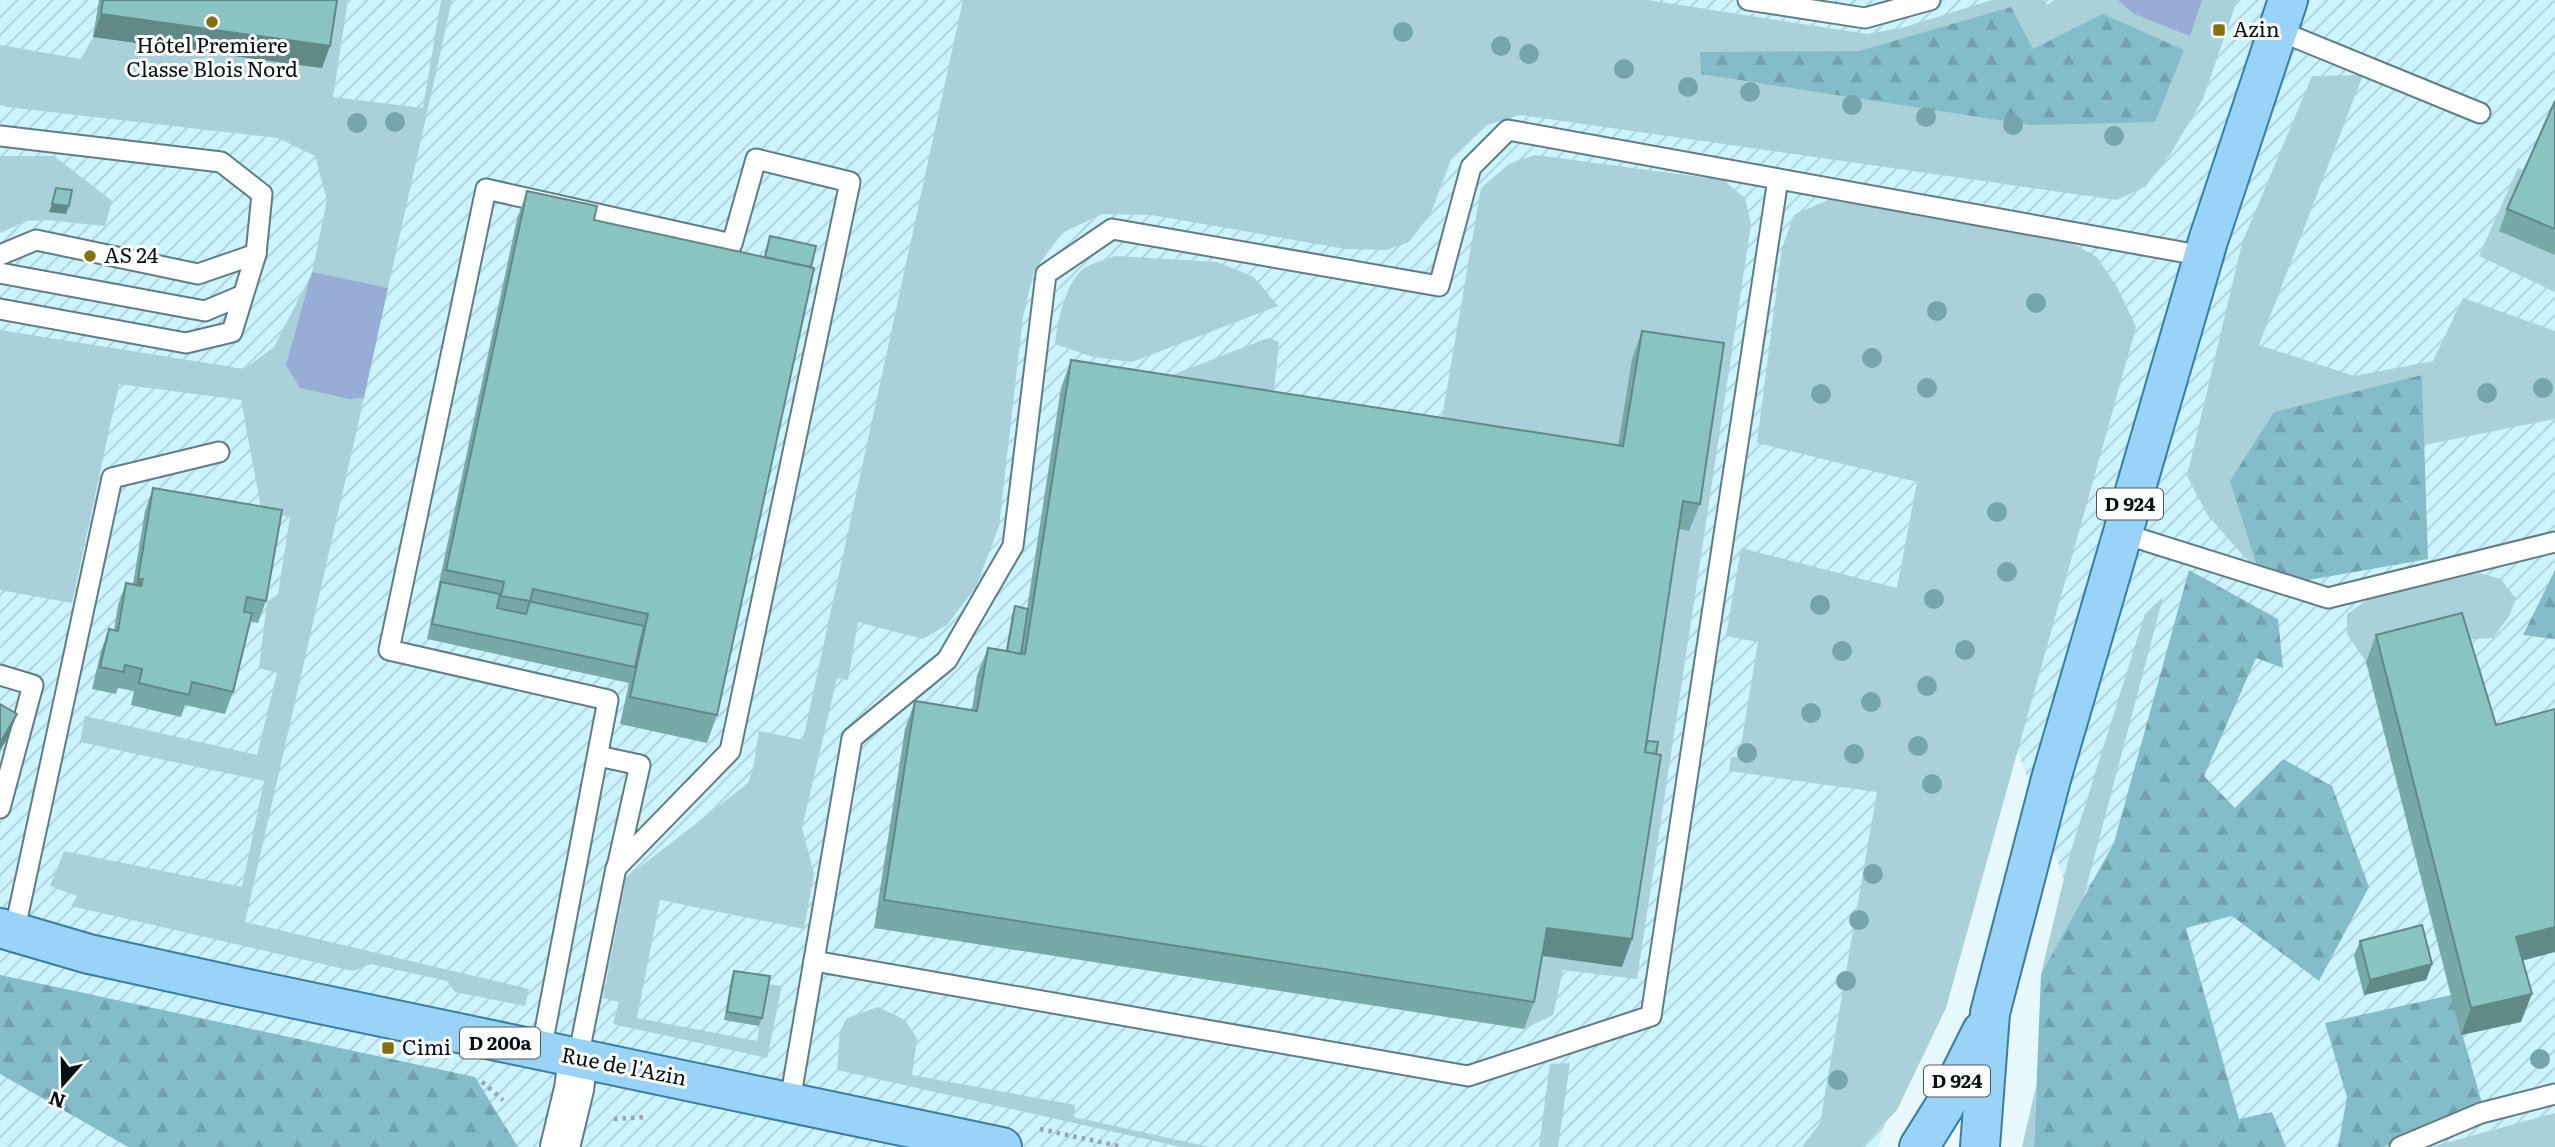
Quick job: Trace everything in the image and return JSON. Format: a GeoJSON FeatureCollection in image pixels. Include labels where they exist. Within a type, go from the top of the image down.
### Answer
{"type":"FeatureCollection","features":[{"type":"Feature","properties":{"kind":"main road","name":"D 924"},"geometry":{"type":"LineString","coordinates":[[1980,1147],[1990,1013],[2051,779],[2204,256],[2282,15]]}},
{"type":"Feature","properties":{"kind":"main road","name":"Rue de l'Azin"},"geometry":{"type":"LineString","coordinates":[[7,931],[89,954],[1002,1147]]}},
{"type":"Feature","properties":{"kind":"main road","name":"D 924"},"geometry":{"type":"LineString","coordinates":[[1919,1147],[1944,1107],[1990,1013]]}},
{"type":"Feature","properties":{"kind":"street"},"geometry":{"type":"LineString","coordinates":[[560,1147],[575,1089],[579,1058]]}},
{"type":"Feature","properties":{"kind":"lane"},"geometry":{"type":"LineString","coordinates":[[1748,0],[1866,18],[1930,0]]}},
{"type":"Feature","properties":{"kind":"lane"},"geometry":{"type":"LineString","coordinates":[[2282,15],[2480,113]]}},
{"type":"Feature","properties":{"kind":"lane"},"geometry":{"type":"LineString","coordinates":[[790,1101],[852,738],[947,660],[1013,546],[1046,274],[1112,229],[1439,286],[1471,167],[1508,130],[2204,256]]}},
{"type":"Feature","properties":{"kind":"lane"},"geometry":{"type":"LineString","coordinates":[[0,136],[221,162],[262,194],[256,254],[232,332],[186,343],[0,309]]}},
{"type":"Feature","properties":{"kind":"lane"},"geometry":{"type":"LineString","coordinates":[[541,1051],[608,700],[389,649],[486,189],[732,244],[756,159],[850,182],[730,751],[616,868]]}},
{"type":"Feature","properties":{"kind":"lane"},"geometry":{"type":"LineString","coordinates":[[814,961],[1468,1076],[1651,1016],[1777,179]]}},
{"type":"Feature","properties":{"kind":"lane"},"geometry":{"type":"LineString","coordinates":[[0,255],[37,240],[198,274],[256,254]]}},
{"type":"Feature","properties":{"kind":"lane"},"geometry":{"type":"LineString","coordinates":[[0,273],[205,311],[243,295]]}},
{"type":"Feature","properties":{"kind":"lane"},"geometry":{"type":"LineString","coordinates":[[7,931],[112,478],[219,452]]}},
{"type":"Feature","properties":{"kind":"lane"},"geometry":{"type":"LineString","coordinates":[[2121,533],[2329,598],[2555,542]]}},
{"type":"Feature","properties":{"kind":"lane"},"geometry":{"type":"LineString","coordinates":[[0,675],[33,685],[0,808]]}},
{"type":"Feature","properties":{"kind":"lane"},"geometry":{"type":"LineString","coordinates":[[579,1058],[616,868],[640,765],[597,756]]}},
{"type":"Feature","properties":{"kind":"lane"},"geometry":{"type":"LineString","coordinates":[[2400,1147],[2481,1113],[2555,1094]]}},
{"type":"Feature","properties":{"kind":"shaded area"},"geometry":{"type":"Polygon","coordinates":[[[0,0],[2555,0],[2555,1147],[2160,1147],[2007,721],[1878,1147],[0,1147],[0,0]]]}},
{"type":"Feature","properties":{"kind":"shaded area"},"geometry":{"type":"Polygon","coordinates":[[[278,0],[348,0],[333,97],[423,108],[441,0],[452,0],[388,288],[312,273],[327,200],[315,156],[278,138],[7,107],[0,104],[0,45],[81,59],[93,37],[278,0]]]}},
{"type":"Feature","properties":{"kind":"shaded area"},"geometry":{"type":"Polygon","coordinates":[[[963,0],[1648,0],[1867,34],[1905,27],[1992,0],[2044,0],[2047,5],[2054,0],[2237,0],[2203,99],[2171,153],[2146,186],[2117,200],[1520,115],[1487,125],[1452,157],[1431,213],[1409,242],[1386,250],[1346,249],[1152,215],[1102,214],[1062,233],[1034,271],[1023,317],[999,526],[976,587],[947,625],[923,639],[858,622],[848,680],[837,678],[802,828],[814,874],[804,929],[660,900],[637,1018],[757,1041],[767,984],[782,986],[767,1058],[613,1024],[619,1002],[603,998],[626,878],[748,783],[759,731],[803,740],[963,0]]]}},
{"type":"Feature","properties":{"kind":"shaded area"},"geometry":{"type":"Polygon","coordinates":[[[2118,0],[2202,0],[2190,36],[2134,14],[2118,0]]]}},
{"type":"Feature","properties":{"kind":"shaded area"},"geometry":{"type":"Polygon","coordinates":[[[2363,75],[2259,345],[2354,376],[2433,361],[2463,298],[2555,331],[2555,419],[2424,445],[2422,375],[2259,573],[2208,516],[2187,476],[2242,243],[2312,76],[2363,75]]]}},
{"type":"Feature","properties":{"kind":"shaded area"},"geometry":{"type":"Polygon","coordinates":[[[1535,155],[1723,180],[1745,198],[1751,225],[1637,979],[1563,970],[1553,1015],[1524,1029],[1537,955],[1622,967],[1640,748],[1673,528],[1689,531],[1613,474],[1437,447],[1481,188],[1509,164],[1535,155]]]}},
{"type":"Feature","properties":{"kind":"shaded area"},"geometry":{"type":"Polygon","coordinates":[[[0,156],[54,156],[112,201],[105,226],[47,220],[26,221],[0,233],[0,156]]]}},
{"type":"Feature","properties":{"kind":"shaded area"},"geometry":{"type":"Polygon","coordinates":[[[2518,168],[2526,171],[2555,255],[2555,292],[2479,256],[2518,168]]]}},
{"type":"Feature","properties":{"kind":"shaded area"},"geometry":{"type":"Polygon","coordinates":[[[1828,200],[2074,244],[2097,257],[2118,289],[2136,327],[1946,1008],[1897,1110],[1862,1147],[1802,1147],[1820,1123],[1877,792],[1729,771],[1731,757],[1739,757],[1758,642],[1726,636],[1741,548],[1897,588],[1917,482],[1757,443],[1782,248],[1794,215],[1828,200]]]}},
{"type":"Feature","properties":{"kind":"shaded area"},"geometry":{"type":"Polygon","coordinates":[[[1115,256],[1217,262],[1254,277],[1278,306],[1132,362],[1093,357],[1055,344],[1067,292],[1072,282],[1084,268],[1115,256]]]}},
{"type":"Feature","properties":{"kind":"shaded area"},"geometry":{"type":"Polygon","coordinates":[[[312,272],[388,288],[364,398],[350,399],[300,388],[286,365],[312,272]]]}},
{"type":"Feature","properties":{"kind":"shaded area"},"geometry":{"type":"Polygon","coordinates":[[[312,273],[350,399],[364,398],[245,922],[529,989],[525,1006],[455,992],[447,981],[371,964],[353,971],[71,906],[77,896],[50,886],[64,851],[242,887],[264,781],[80,742],[85,716],[257,755],[277,673],[259,668],[267,602],[278,594],[290,517],[262,513],[241,400],[119,384],[72,603],[0,590],[0,330],[244,369],[274,347],[312,273]]]}},
{"type":"Feature","properties":{"kind":"shaded area"},"geometry":{"type":"Polygon","coordinates":[[[1268,338],[1279,342],[1271,421],[1115,397],[1268,338]]]}},
{"type":"Feature","properties":{"kind":"shaded area"},"geometry":{"type":"Polygon","coordinates":[[[2479,573],[2501,579],[2516,599],[2509,616],[2493,638],[2452,640],[2366,662],[2347,634],[2347,614],[2370,598],[2479,573]]]}},
{"type":"Feature","properties":{"kind":"shaded area"},"geometry":{"type":"Polygon","coordinates":[[[2163,597],[2083,900],[2041,974],[2069,857],[2145,614],[2163,597]]]}},
{"type":"Feature","properties":{"kind":"shaded area"},"geometry":{"type":"Polygon","coordinates":[[[878,1007],[905,1020],[917,1039],[912,1075],[1075,1105],[1074,1117],[1209,1147],[1181,1147],[837,1070],[840,1031],[847,1018],[878,1007]]]}},
{"type":"Feature","properties":{"kind":"shaded area"},"geometry":{"type":"Polygon","coordinates":[[[1570,1063],[1558,1147],[1539,1147],[1550,1064],[1570,1063]]]}},
{"type":"Feature","properties":{"kind":"shaded area"},"geometry":{"type":"Polygon","coordinates":[[[2036,1086],[2034,1147],[2022,1147],[2036,1086]]]}},
{"type":"Feature","properties":{"kind":"shaded area"},"geometry":{"type":"Polygon","coordinates":[[[2555,1113],[2555,1147],[2431,1147],[2555,1113]]]}},
{"type":"Feature","properties":{"kind":"green space"},"geometry":{"type":"Polygon","coordinates":[[[2011,7],[2033,49],[2103,14],[2184,50],[2155,122],[2031,125],[1701,74],[1700,52],[1859,51],[2011,7]]]}},
{"type":"Feature","properties":{"kind":"green space"},"geometry":{"type":"Polygon","coordinates":[[[2422,375],[2428,559],[2264,588],[2230,481],[2274,412],[2422,375]]]}},
{"type":"Feature","properties":{"kind":"green space"},"geometry":{"type":"Polygon","coordinates":[[[2189,570],[2278,619],[2283,668],[2256,658],[2204,776],[2235,808],[2283,759],[2332,786],[2369,887],[2319,981],[2232,916],[2186,928],[2239,1119],[2272,1112],[2286,1147],[2034,1147],[2041,974],[2114,843],[2189,570]]]}},
{"type":"Feature","properties":{"kind":"green space"},"geometry":{"type":"Polygon","coordinates":[[[2555,570],[2555,639],[2523,635],[2555,570]]]}},
{"type":"Feature","properties":{"kind":"green space"},"geometry":{"type":"Polygon","coordinates":[[[0,975],[475,1077],[518,1147],[128,1147],[0,1074],[0,975]]]}},
{"type":"Feature","properties":{"kind":"green space"},"geometry":{"type":"Polygon","coordinates":[[[2451,995],[2482,1103],[2384,1147],[2338,1147],[2347,1097],[2325,1023],[2451,995]]]}},
{"type":"Feature","properties":{"kind":"building"},"geometry":{"type":"Polygon","coordinates":[[[103,0],[337,0],[330,46],[101,14],[103,0]]]}},
{"type":"Feature","properties":{"kind":"building"},"geometry":{"type":"Polygon","coordinates":[[[2555,101],[2555,229],[2507,209],[2555,101]]]}},
{"type":"Feature","properties":{"kind":"building"},"geometry":{"type":"Polygon","coordinates":[[[56,188],[72,190],[69,206],[52,204],[56,188]]]}},
{"type":"Feature","properties":{"kind":"building"},"geometry":{"type":"Polygon","coordinates":[[[527,191],[597,206],[594,220],[814,268],[717,715],[630,697],[648,614],[533,589],[530,601],[501,596],[504,582],[446,570],[527,191]]]}},
{"type":"Feature","properties":{"kind":"building"},"geometry":{"type":"Polygon","coordinates":[[[770,236],[816,246],[811,267],[765,257],[770,236]]]}},
{"type":"Feature","properties":{"kind":"building"},"geometry":{"type":"Polygon","coordinates":[[[1642,331],[1724,343],[1700,504],[1683,501],[1645,752],[1661,755],[1632,939],[1547,928],[1534,1002],[884,900],[915,701],[977,711],[988,648],[1025,654],[1071,360],[1623,446],[1642,331]]]}},
{"type":"Feature","properties":{"kind":"building"},"geometry":{"type":"Polygon","coordinates":[[[153,488],[282,510],[266,601],[247,597],[244,612],[252,613],[233,692],[192,682],[189,695],[139,683],[142,669],[125,665],[124,672],[100,667],[109,629],[118,631],[126,583],[141,586],[143,579],[138,579],[153,488]]]}},
{"type":"Feature","properties":{"kind":"building"},"geometry":{"type":"Polygon","coordinates":[[[441,582],[500,594],[497,608],[526,614],[530,601],[644,626],[635,667],[432,624],[441,582]]]}},
{"type":"Feature","properties":{"kind":"building"},"geometry":{"type":"Polygon","coordinates":[[[1015,606],[1028,609],[1021,654],[1007,651],[1015,606]]]}},
{"type":"Feature","properties":{"kind":"building"},"geometry":{"type":"Polygon","coordinates":[[[2462,613],[2496,725],[2555,709],[2555,927],[2516,937],[2532,994],[2471,1008],[2376,635],[2462,613]]]}},
{"type":"Feature","properties":{"kind":"building"},"geometry":{"type":"Polygon","coordinates":[[[0,704],[17,714],[0,743],[0,704]]]}},
{"type":"Feature","properties":{"kind":"building"},"geometry":{"type":"Polygon","coordinates":[[[1647,741],[1658,742],[1656,754],[1645,752],[1647,741]]]}},
{"type":"Feature","properties":{"kind":"building"},"geometry":{"type":"Polygon","coordinates":[[[2422,925],[2432,964],[2370,980],[2360,941],[2422,925]]]}},
{"type":"Feature","properties":{"kind":"building"},"geometry":{"type":"Polygon","coordinates":[[[734,971],[770,976],[762,1018],[727,1012],[734,971]]]}},
{"type":"Feature","properties":{"kind":"place","name":"Hôtel Premiere Classe Blois Nord"},"geometry":{"type":"Point","coordinates":[212,22]}},
{"type":"Feature","properties":{"kind":"place","name":"Azin"},"geometry":{"type":"Point","coordinates":[2219,30]}},
{"type":"Feature","properties":{"kind":"place","name":"AS 24"},"geometry":{"type":"Point","coordinates":[90,256]}},
{"type":"Feature","properties":{"kind":"place","name":"Cimi"},"geometry":{"type":"Point","coordinates":[388,1048]}}]}
